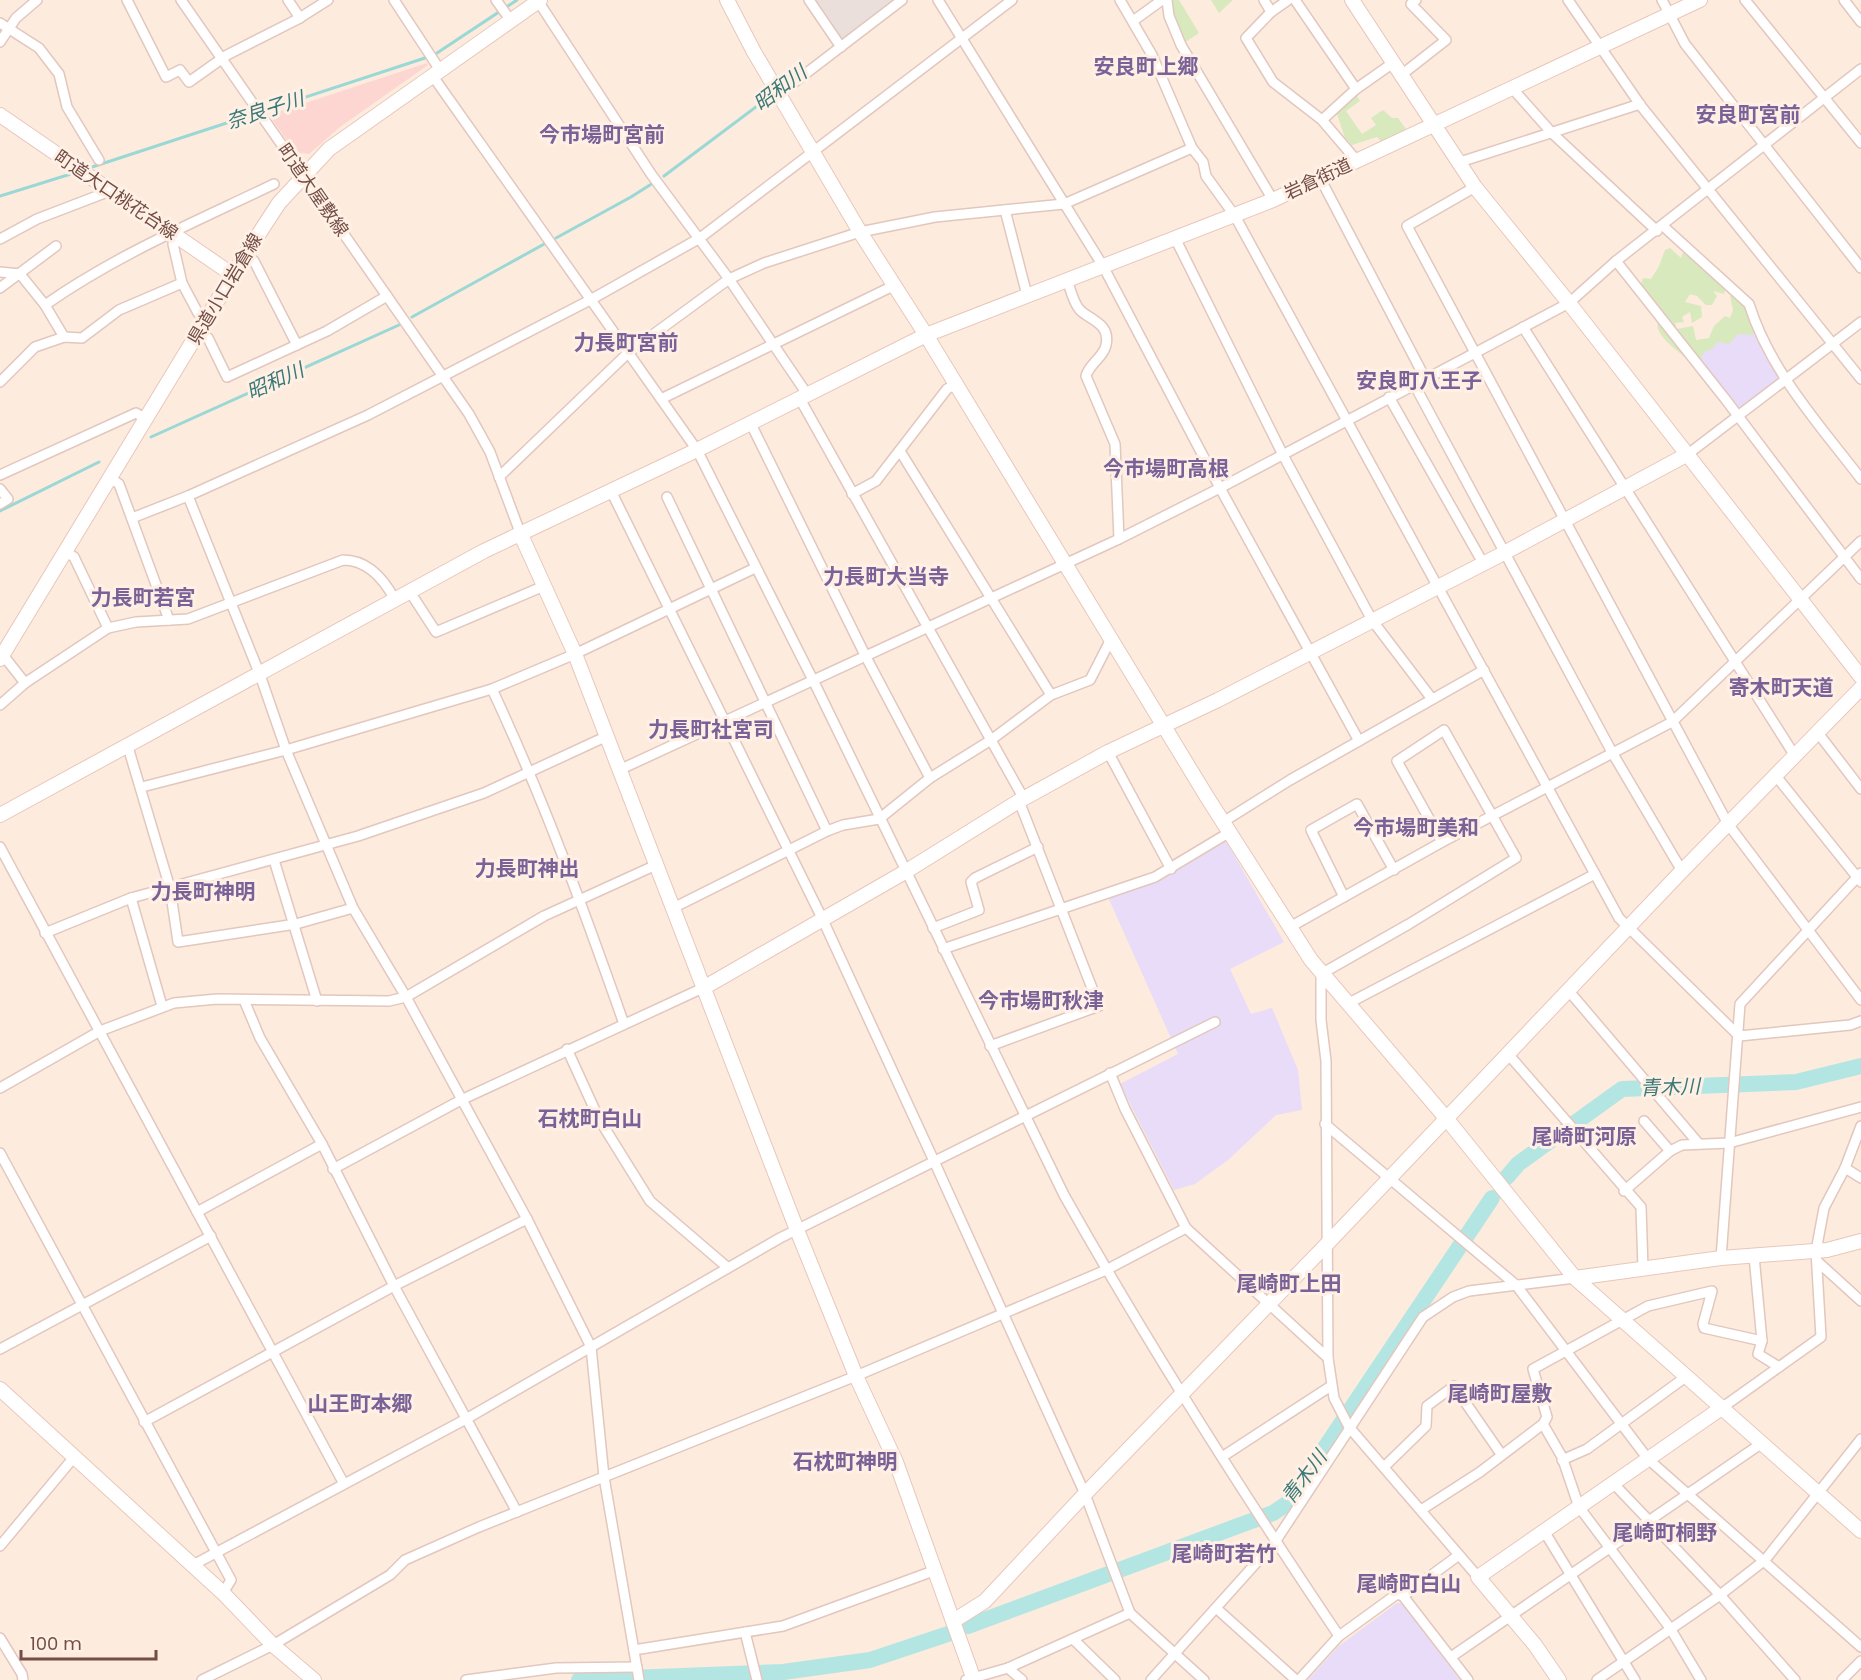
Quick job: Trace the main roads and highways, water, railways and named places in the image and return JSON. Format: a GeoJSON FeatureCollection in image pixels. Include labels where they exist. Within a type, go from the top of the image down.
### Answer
{"type":"FeatureCollection","features":[{"type":"Feature","properties":{"kind":"waterway","name":"奈良子川"},"geometry":{"type":"LineString","coordinates":[[434,55],[517,0]]}},
{"type":"Feature","properties":{"kind":"waterway","name":"奈良子川"},"geometry":{"type":"LineString","coordinates":[[86,169],[428,57]]}},
{"type":"Feature","properties":{"kind":"waterway","name":"昭和川"},"geometry":{"type":"LineString","coordinates":[[664,176],[773,94]]}},
{"type":"Feature","properties":{"kind":"waterway","name":"奈良子川"},"geometry":{"type":"LineString","coordinates":[[0,196],[74,173]]}},
{"type":"Feature","properties":{"kind":"waterway","name":"昭和川"},"geometry":{"type":"LineString","coordinates":[[556,238],[653,183]]}},
{"type":"Feature","properties":{"kind":"waterway","name":"昭和川"},"geometry":{"type":"LineString","coordinates":[[412,317],[546,243]]}},
{"type":"Feature","properties":{"kind":"waterway","name":"昭和川"},"geometry":{"type":"LineString","coordinates":[[151,437],[399,325]]}},
{"type":"Feature","properties":{"kind":"waterway","name":"昭和川"},"geometry":{"type":"LineString","coordinates":[[0,511],[99,462]]}},
{"type":"Feature","properties":{"kind":"waterway","name":"青木川"},"geometry":{"type":"LineString","coordinates":[[1507,1177],[1518,1164],[1622,1089],[1796,1082],[1861,1066]]}},
{"type":"Feature","properties":{"kind":"waterway","name":"青木川"},"geometry":{"type":"LineString","coordinates":[[968,1626],[1273,1513],[1288,1503],[1492,1198]]}},
{"type":"Feature","properties":{"kind":"waterway","name":"青木川"},"geometry":{"type":"LineString","coordinates":[[579,1680],[783,1672],[870,1660],[951,1633]]}},
{"type":"Feature","properties":{"kind":"district","name":"安良町上郷"},"geometry":{"type":"Point","coordinates":[1146,67]}},
{"type":"Feature","properties":{"kind":"district","name":"安良町宮前"},"geometry":{"type":"Point","coordinates":[1748,115]}},
{"type":"Feature","properties":{"kind":"district","name":"今市場町宮前"},"geometry":{"type":"Point","coordinates":[602,135]}},
{"type":"Feature","properties":{"kind":"district","name":"力長町宮前"},"geometry":{"type":"Point","coordinates":[626,343]}},
{"type":"Feature","properties":{"kind":"district","name":"安良町八王子"},"geometry":{"type":"Point","coordinates":[1419,381]}},
{"type":"Feature","properties":{"kind":"district","name":"今市場町高根"},"geometry":{"type":"Point","coordinates":[1166,469]}},
{"type":"Feature","properties":{"kind":"district","name":"力長町大当寺"},"geometry":{"type":"Point","coordinates":[886,577]}},
{"type":"Feature","properties":{"kind":"district","name":"力長町若宮"},"geometry":{"type":"Point","coordinates":[143,598]}},
{"type":"Feature","properties":{"kind":"district","name":"寄木町天道"},"geometry":{"type":"Point","coordinates":[1781,688]}},
{"type":"Feature","properties":{"kind":"district","name":"力長町社宮司"},"geometry":{"type":"Point","coordinates":[711,730]}},
{"type":"Feature","properties":{"kind":"district","name":"今市場町美和"},"geometry":{"type":"Point","coordinates":[1416,828]}},
{"type":"Feature","properties":{"kind":"district","name":"力長町神出"},"geometry":{"type":"Point","coordinates":[527,869]}},
{"type":"Feature","properties":{"kind":"district","name":"力長町神明"},"geometry":{"type":"Point","coordinates":[203,892]}},
{"type":"Feature","properties":{"kind":"district","name":"今市場町秋津"},"geometry":{"type":"Point","coordinates":[1041,1001]}},
{"type":"Feature","properties":{"kind":"district","name":"石枕町白山"},"geometry":{"type":"Point","coordinates":[590,1119]}},
{"type":"Feature","properties":{"kind":"district","name":"尾崎町河原"},"geometry":{"type":"Point","coordinates":[1584,1137]}},
{"type":"Feature","properties":{"kind":"district","name":"尾崎町上田"},"geometry":{"type":"Point","coordinates":[1289,1284]}},
{"type":"Feature","properties":{"kind":"district","name":"尾崎町屋敷"},"geometry":{"type":"Point","coordinates":[1500,1394]}},
{"type":"Feature","properties":{"kind":"district","name":"山王町本郷"},"geometry":{"type":"Point","coordinates":[360,1404]}},
{"type":"Feature","properties":{"kind":"district","name":"石枕町神明"},"geometry":{"type":"Point","coordinates":[845,1462]}},
{"type":"Feature","properties":{"kind":"district","name":"尾崎町桐野"},"geometry":{"type":"Point","coordinates":[1665,1533]}},
{"type":"Feature","properties":{"kind":"district","name":"尾崎町若竹"},"geometry":{"type":"Point","coordinates":[1224,1554]}},
{"type":"Feature","properties":{"kind":"district","name":"尾崎町白山"},"geometry":{"type":"Point","coordinates":[1409,1584]}}]}
